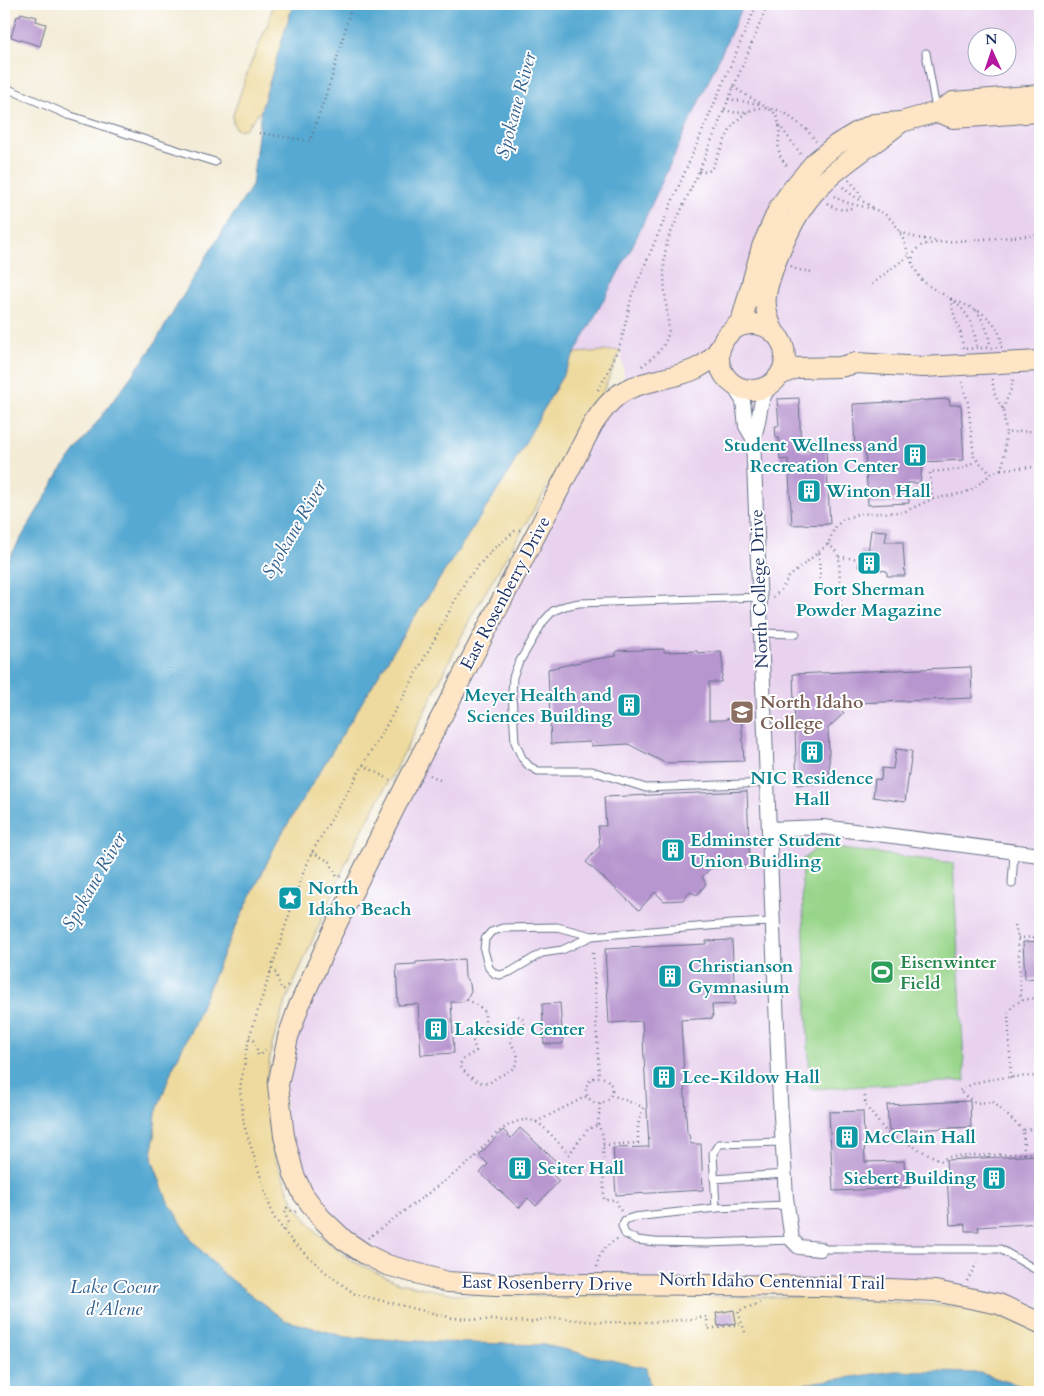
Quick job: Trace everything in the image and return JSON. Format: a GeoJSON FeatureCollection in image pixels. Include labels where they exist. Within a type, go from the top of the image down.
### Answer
{"type":"FeatureCollection","features":[{"type":"Feature","properties":{"kind":"street"},"geometry":{"type":"LineString","coordinates":[[1040,95],[953,102],[936,112],[901,122],[874,124],[836,145],[816,161],[790,191],[779,208],[768,230],[741,321],[727,337],[719,353],[722,371],[733,385],[750,390],[767,387],[777,378],[796,368],[840,367],[856,364],[923,367],[1040,362]]}},
{"type":"Feature","properties":{"kind":"street"},"geometry":{"type":"LineString","coordinates":[[936,112],[953,118],[1040,112]]}},
{"type":"Feature","properties":{"kind":"street"},"geometry":{"type":"LineString","coordinates":[[777,378],[784,367],[785,358],[778,337],[766,316],[766,292],[793,223],[820,186],[901,122]]}},
{"type":"Feature","properties":{"kind":"street"},"geometry":{"type":"LineString","coordinates":[[727,337],[750,324],[759,325],[778,337],[788,348],[797,352],[842,356],[856,364]]}},
{"type":"Feature","properties":{"kind":"street","name":"East Rosenberry Drive"},"geometry":{"type":"LineString","coordinates":[[727,337],[717,354],[708,362],[686,373],[655,380],[626,390],[608,405],[593,424],[406,785],[332,933],[299,1006],[288,1037],[278,1085],[284,1136],[294,1175],[304,1194],[321,1218],[344,1240],[388,1265],[448,1282],[496,1285],[830,1286],[935,1291],[999,1304],[1040,1323]]}},
{"type":"Feature","properties":{"kind":"street","name":"North College Drive"},"geometry":{"type":"LineString","coordinates":[[753,438],[759,426],[759,412],[762,399],[777,378]]}},
{"type":"Feature","properties":{"kind":"street","name":"North College Drive"},"geometry":{"type":"LineString","coordinates":[[733,385],[743,401],[746,426],[753,438],[766,597],[761,633],[766,783],[783,1142],[787,1205],[792,1240]]}},
{"type":"Feature","properties":{"kind":"street"},"geometry":{"type":"LineString","coordinates":[[769,829],[822,827],[1040,855]]}},
{"type":"Feature","properties":{"kind":"street"},"geometry":{"type":"LineString","coordinates":[[792,1240],[799,1247],[820,1249]]}},
{"type":"Feature","properties":{"kind":"lane"},"geometry":{"type":"LineString","coordinates":[[926,53],[936,112]]}},
{"type":"Feature","properties":{"kind":"lane"},"geometry":{"type":"LineString","coordinates":[[4,87],[68,114],[215,162]]}},
{"type":"Feature","properties":{"kind":"lane"},"geometry":{"type":"LineString","coordinates":[[766,597],[579,603],[565,606],[553,611],[543,622],[518,664],[513,677],[512,693],[515,742],[522,758],[529,766],[538,771],[592,771],[646,788],[766,783]]}},
{"type":"Feature","properties":{"kind":"lane"},"geometry":{"type":"LineString","coordinates":[[761,633],[796,634]]}},
{"type":"Feature","properties":{"kind":"lane"},"geometry":{"type":"LineString","coordinates":[[1012,884],[1014,853]]}},
{"type":"Feature","properties":{"kind":"lane"},"geometry":{"type":"LineString","coordinates":[[592,936],[562,950],[542,953],[510,972],[500,975],[495,974],[489,968],[484,950],[485,939],[490,932],[503,928],[557,927],[592,936],[772,922]]}},
{"type":"Feature","properties":{"kind":"lane"},"geometry":{"type":"LineString","coordinates":[[716,1208],[713,1154],[719,1144],[783,1142]]}},
{"type":"Feature","properties":{"kind":"lane"},"geometry":{"type":"LineString","coordinates":[[714,1179],[785,1174]]}},
{"type":"Feature","properties":{"kind":"lane"},"geometry":{"type":"LineString","coordinates":[[787,1205],[665,1212],[625,1220],[622,1226],[625,1234],[637,1240],[655,1242],[707,1243],[792,1240]]}},
{"type":"Feature","properties":{"kind":"lane"},"geometry":{"type":"LineString","coordinates":[[820,1249],[1000,1249],[1040,1272]]}},
{"type":"Feature","properties":{"kind":"path"},"geometry":{"type":"LineString","coordinates":[[258,133],[310,141],[332,77],[352,4]]}},
{"type":"Feature","properties":{"kind":"path"},"geometry":{"type":"LineString","coordinates":[[595,394],[616,355],[632,295],[757,4]]}},
{"type":"Feature","properties":{"kind":"path"},"geometry":{"type":"LineString","coordinates":[[636,371],[658,353],[668,336],[664,283],[666,249],[673,227],[699,171],[768,4]]}},
{"type":"Feature","properties":{"kind":"path"},"geometry":{"type":"LineString","coordinates":[[733,87],[774,113],[778,124],[803,156]]}},
{"type":"Feature","properties":{"kind":"path"},"geometry":{"type":"LineString","coordinates":[[728,100],[761,104]]}},
{"type":"Feature","properties":{"kind":"path"},"geometry":{"type":"LineString","coordinates":[[724,110],[737,113],[764,108],[777,110],[796,121],[817,142]]}},
{"type":"Feature","properties":{"kind":"path"},"geometry":{"type":"LineString","coordinates":[[699,171],[712,170],[736,121],[753,110]]}},
{"type":"Feature","properties":{"kind":"path"},"geometry":{"type":"LineString","coordinates":[[778,124],[778,154],[789,169],[796,162]]}},
{"type":"Feature","properties":{"kind":"path"},"geometry":{"type":"LineString","coordinates":[[848,179],[863,199],[891,220],[900,232],[912,265],[921,279],[930,288],[975,309],[992,321],[999,329],[1002,337],[1002,347],[963,349],[962,336],[952,310],[951,299]]}},
{"type":"Feature","properties":{"kind":"path"},"geometry":{"type":"LineString","coordinates":[[840,185],[855,197],[863,199]]}},
{"type":"Feature","properties":{"kind":"path"},"geometry":{"type":"LineString","coordinates":[[835,190],[831,194],[845,204],[876,210]]}},
{"type":"Feature","properties":{"kind":"path"},"geometry":{"type":"LineString","coordinates":[[825,201],[838,209],[845,210],[855,206]]}},
{"type":"Feature","properties":{"kind":"path"},"geometry":{"type":"LineString","coordinates":[[900,232],[917,238],[942,242]]}},
{"type":"Feature","properties":{"kind":"path"},"geometry":{"type":"LineString","coordinates":[[912,265],[913,255],[922,245],[1040,235]]}},
{"type":"Feature","properties":{"kind":"path"},"geometry":{"type":"LineString","coordinates":[[872,284],[908,256]]}},
{"type":"Feature","properties":{"kind":"path"},"geometry":{"type":"LineString","coordinates":[[785,263],[797,270],[813,272]]}},
{"type":"Feature","properties":{"kind":"path"},"geometry":{"type":"LineString","coordinates":[[951,299],[968,314],[974,330],[977,348]]}},
{"type":"Feature","properties":{"kind":"path"},"geometry":{"type":"LineString","coordinates":[[1003,409],[1013,380]]}},
{"type":"Feature","properties":{"kind":"path"},"geometry":{"type":"LineString","coordinates":[[962,382],[968,404],[974,457],[991,474]]}},
{"type":"Feature","properties":{"kind":"path"},"geometry":{"type":"LineString","coordinates":[[1001,469],[1004,459],[1006,433]]}},
{"type":"Feature","properties":{"kind":"path"},"geometry":{"type":"LineString","coordinates":[[932,499],[930,472],[961,469],[976,461]]}},
{"type":"Feature","properties":{"kind":"path"},"geometry":{"type":"LineString","coordinates":[[766,597],[781,590],[789,577],[828,544],[837,524],[850,516],[904,512],[932,499],[964,493],[1001,469],[1033,467]]}},
{"type":"Feature","properties":{"kind":"path"},"geometry":{"type":"LineString","coordinates":[[523,529],[515,531],[492,550],[466,580],[410,685],[312,852],[249,1038],[240,1088],[244,1126],[273,1216],[282,1230],[324,1271],[355,1294],[453,1318],[532,1322],[543,1318],[639,1323],[707,1317],[708,1329],[742,1324]]}},
{"type":"Feature","properties":{"kind":"path"},"geometry":{"type":"LineString","coordinates":[[828,544],[839,557],[841,608]]}},
{"type":"Feature","properties":{"kind":"path"},"geometry":{"type":"LineString","coordinates":[[819,553],[820,582]]}},
{"type":"Feature","properties":{"kind":"path"},"geometry":{"type":"LineString","coordinates":[[839,557],[859,559]]}},
{"type":"Feature","properties":{"kind":"path"},"geometry":{"type":"LineString","coordinates":[[364,765],[392,781]]}},
{"type":"Feature","properties":{"kind":"path"},"geometry":{"type":"LineString","coordinates":[[429,774],[440,780]]}},
{"type":"Feature","properties":{"kind":"path"},"geometry":{"type":"LineString","coordinates":[[312,852],[330,862],[337,877],[341,876],[345,871]]}},
{"type":"Feature","properties":{"kind":"path"},"geometry":{"type":"LineString","coordinates":[[1015,925],[1018,938],[1021,1000]]}},
{"type":"Feature","properties":{"kind":"path"},"geometry":{"type":"LineString","coordinates":[[1018,938],[1040,937]]}},
{"type":"Feature","properties":{"kind":"path"},"geometry":{"type":"LineString","coordinates":[[593,953],[599,1077]]}},
{"type":"Feature","properties":{"kind":"path"},"geometry":{"type":"LineString","coordinates":[[270,972],[276,973],[278,976],[281,989],[284,989],[292,982]]}},
{"type":"Feature","properties":{"kind":"path"},"geometry":{"type":"LineString","coordinates":[[1011,1078],[1008,1019],[1012,1007],[1021,1000],[1040,998]]}},
{"type":"Feature","properties":{"kind":"path"},"geometry":{"type":"LineString","coordinates":[[467,1000],[485,1012],[485,1026]]}},
{"type":"Feature","properties":{"kind":"path"},"geometry":{"type":"LineString","coordinates":[[518,1016],[522,1018],[525,1026],[511,1038],[518,1057],[516,1064],[507,1073],[484,1083],[471,1078],[462,1070],[460,1065],[462,1060],[476,1051],[472,1038],[474,1032],[478,1028],[485,1026],[500,1027],[518,1016]]}},
{"type":"Feature","properties":{"kind":"path"},"geometry":{"type":"LineString","coordinates":[[249,1038],[255,1041],[258,1055],[261,1055],[267,1048],[269,1050],[268,1055]]}},
{"type":"Feature","properties":{"kind":"path"},"geometry":{"type":"LineString","coordinates":[[1024,1154],[1023,1130],[993,1102],[975,1103],[959,1091],[966,1086],[994,1078],[1040,1076]]}},
{"type":"Feature","properties":{"kind":"path"},"geometry":{"type":"LineString","coordinates":[[599,1077],[604,1078],[611,1084],[612,1094],[609,1099],[600,1104],[590,1100],[587,1096],[587,1086],[594,1078],[599,1077]]}},
{"type":"Feature","properties":{"kind":"path"},"geometry":{"type":"LineString","coordinates":[[604,1145],[638,1143],[638,1125],[643,1107],[612,1094]]}},
{"type":"Feature","properties":{"kind":"path"},"geometry":{"type":"LineString","coordinates":[[355,1247],[474,1159],[506,1125],[521,1120],[536,1122],[587,1096]]}},
{"type":"Feature","properties":{"kind":"path"},"geometry":{"type":"LineString","coordinates":[[865,1096],[865,1105],[887,1133],[942,1161],[946,1157],[1040,1153]]}},
{"type":"Feature","properties":{"kind":"path"},"geometry":{"type":"LineString","coordinates":[[600,1104],[598,1124],[603,1136],[604,1145],[604,1200],[616,1200],[625,1220]]}},
{"type":"Feature","properties":{"kind":"path"},"geometry":{"type":"LineString","coordinates":[[536,1122],[569,1154],[588,1129],[598,1124]]}},
{"type":"Feature","properties":{"kind":"path"},"geometry":{"type":"LineString","coordinates":[[1023,1130],[1040,1128]]}},
{"type":"Feature","properties":{"kind":"path"},"geometry":{"type":"LineString","coordinates":[[282,1230],[288,1224],[285,1210],[287,1208],[296,1212],[304,1207]]}},
{"type":"Feature","properties":{"kind":"path"},"geometry":{"type":"LineString","coordinates":[[598,1261],[605,1246],[625,1234]]}},
{"type":"Feature","properties":{"kind":"path"},"geometry":{"type":"LineString","coordinates":[[970,1275],[985,1249]]}},
{"type":"Feature","properties":{"kind":"path"},"geometry":{"type":"LineString","coordinates":[[745,1332],[738,1310],[762,1302]]}},
{"type":"Feature","properties":{"kind":"shaded area","name":"North Idaho College"},"geometry":{"type":"Polygon","coordinates":[[[744,4],[1040,4],[1040,1323],[999,1304],[420,1275],[321,1218],[284,1136],[288,1037],[593,424],[626,390],[621,351],[575,353],[631,249],[744,4]]]}},
{"type":"Feature","properties":{"kind":"green space","name":"Eisenwinter Field"},"geometry":{"type":"Polygon","coordinates":[[[819,846],[953,863],[965,1081],[810,1089],[801,861],[819,846]]]}},
{"type":"Feature","properties":{"kind":"sand"},"geometry":{"type":"Polygon","coordinates":[[[273,4],[293,4],[261,110],[246,128],[239,130],[236,129],[233,123],[233,115],[249,68],[269,21],[273,4]]]}},
{"type":"Feature","properties":{"kind":"sand","name":"North Idaho Beach"},"geometry":{"type":"Polygon","coordinates":[[[621,350],[602,394],[587,416],[570,449],[472,615],[405,751],[353,847],[284,1006],[272,1045],[267,1076],[266,1110],[275,1158],[293,1201],[316,1232],[350,1260],[399,1283],[460,1295],[812,1297],[999,1309],[1040,1332],[1040,1392],[980,1373],[763,1392],[651,1392],[646,1368],[436,1342],[346,1337],[284,1320],[220,1271],[192,1240],[167,1200],[152,1159],[156,1113],[172,1069],[193,1026],[225,949],[278,840],[406,630],[505,479],[575,353],[621,350]]]}},
{"type":"Feature","properties":{"kind":"water"},"geometry":{"type":"Polygon","coordinates":[[[293,4],[744,4],[631,249],[505,479],[406,630],[278,840],[225,949],[193,1026],[172,1069],[156,1113],[152,1159],[167,1200],[192,1240],[220,1271],[284,1320],[346,1337],[545,1345],[646,1368],[651,1392],[4,1392],[4,567],[60,472],[150,351],[208,254],[252,186],[261,110],[293,4]]]}},
{"type":"Feature","properties":{"kind":"water"},"geometry":{"type":"Polygon","coordinates":[[[895,1371],[980,1373],[1040,1392],[744,1392],[895,1371]]]}},
{"type":"Feature","properties":{"kind":"building"},"geometry":{"type":"Polygon","coordinates":[[[21,13],[37,17],[36,21],[46,24],[40,46],[11,37],[17,16],[19,17],[21,13]]]}},
{"type":"Feature","properties":{"kind":"building","name":"Winton Hall"},"geometry":{"type":"Polygon","coordinates":[[[799,398],[801,451],[826,450],[830,524],[792,525],[788,459],[780,460],[779,438],[776,438],[775,426],[779,426],[777,399],[799,398]]]}},
{"type":"Feature","properties":{"kind":"building","name":"Student Wellness and Recreation Center"},"geometry":{"type":"Polygon","coordinates":[[[949,399],[950,405],[961,405],[964,460],[923,462],[920,483],[908,483],[909,503],[868,505],[865,450],[855,451],[853,404],[949,399]]]}},
{"type":"Feature","properties":{"kind":"building"},"geometry":{"type":"Polygon","coordinates":[[[871,530],[887,531],[885,542],[903,542],[905,576],[887,576],[887,571],[858,567],[861,550],[868,552],[871,530]]]}},
{"type":"Feature","properties":{"kind":"building","name":"Meyer Health and Sciences Building"},"geometry":{"type":"Polygon","coordinates":[[[664,649],[664,652],[697,651],[698,653],[721,651],[723,667],[721,682],[709,682],[709,720],[724,720],[741,713],[744,761],[665,763],[628,744],[591,746],[590,742],[551,744],[548,669],[616,656],[616,651],[664,649]]]}},
{"type":"Feature","properties":{"kind":"building","name":"NIC Residence Hall"},"geometry":{"type":"Polygon","coordinates":[[[971,667],[972,698],[835,704],[844,713],[828,728],[830,783],[797,785],[793,674],[971,667]]]}},
{"type":"Feature","properties":{"kind":"building"},"geometry":{"type":"Polygon","coordinates":[[[896,749],[912,751],[905,802],[873,797],[875,779],[881,780],[882,768],[893,769],[896,749]]]}},
{"type":"Feature","properties":{"kind":"building","name":"Edminster Student Union Buidling"},"geometry":{"type":"Polygon","coordinates":[[[747,791],[750,866],[711,868],[702,877],[706,884],[697,895],[690,892],[683,900],[664,901],[655,892],[639,910],[586,862],[600,846],[598,826],[606,826],[604,797],[747,791]]]}},
{"type":"Feature","properties":{"kind":"building"},"geometry":{"type":"Polygon","coordinates":[[[732,940],[735,1004],[712,1005],[713,1018],[681,1020],[687,1133],[691,1144],[701,1144],[703,1190],[616,1195],[613,1148],[649,1147],[642,1021],[609,1023],[605,949],[706,944],[706,941],[732,940]]]}},
{"type":"Feature","properties":{"kind":"building"},"geometry":{"type":"Polygon","coordinates":[[[1040,941],[1040,978],[1025,979],[1023,942],[1040,941]]]}},
{"type":"Feature","properties":{"kind":"building","name":"Lakeside Center"},"geometry":{"type":"Polygon","coordinates":[[[464,959],[465,977],[470,984],[471,991],[466,1000],[451,1002],[454,1053],[421,1055],[418,1004],[398,1005],[396,965],[464,959]]]}},
{"type":"Feature","properties":{"kind":"building"},"geometry":{"type":"Polygon","coordinates":[[[560,1003],[563,1044],[544,1044],[542,1004],[560,1003]]]}},
{"type":"Feature","properties":{"kind":"building"},"geometry":{"type":"Polygon","coordinates":[[[970,1101],[971,1127],[889,1131],[887,1105],[970,1101]]]}},
{"type":"Feature","properties":{"kind":"building","name":"McClain Hall"},"geometry":{"type":"Polygon","coordinates":[[[863,1111],[865,1162],[904,1161],[906,1188],[833,1191],[829,1112],[863,1111]]]}},
{"type":"Feature","properties":{"kind":"building","name":"Seiter Hall"},"geometry":{"type":"Polygon","coordinates":[[[520,1128],[559,1164],[551,1173],[559,1181],[536,1206],[528,1198],[519,1208],[480,1173],[488,1164],[479,1155],[503,1130],[511,1138],[520,1128]]]}},
{"type":"Feature","properties":{"kind":"building","name":"Siebert Building"},"geometry":{"type":"Polygon","coordinates":[[[1040,1155],[1040,1223],[978,1227],[979,1231],[965,1231],[965,1224],[950,1225],[946,1160],[1040,1155]]]}},
{"type":"Feature","properties":{"kind":"building"},"geometry":{"type":"Polygon","coordinates":[[[734,1310],[736,1323],[718,1326],[716,1313],[734,1310]]]}},
{"type":"Feature","properties":{"kind":"place","name":"Student Wellness and Recreation Center"},"geometry":{"type":"Point","coordinates":[915,455]}},
{"type":"Feature","properties":{"kind":"place","name":"Winton Hall"},"geometry":{"type":"Point","coordinates":[809,491]}},
{"type":"Feature","properties":{"kind":"place","name":"Fort Sherman Powder Magazine"},"geometry":{"type":"Point","coordinates":[869,563]}},
{"type":"Feature","properties":{"kind":"place","name":"Meyer Health and Sciences Building"},"geometry":{"type":"Point","coordinates":[629,705]}},
{"type":"Feature","properties":{"kind":"place","name":"North Idaho College"},"geometry":{"type":"Point","coordinates":[742,712]}},
{"type":"Feature","properties":{"kind":"place","name":"NIC Residence Hall"},"geometry":{"type":"Point","coordinates":[812,752]}},
{"type":"Feature","properties":{"kind":"place","name":"Edminster Student Union Buidling"},"geometry":{"type":"Point","coordinates":[673,850]}},
{"type":"Feature","properties":{"kind":"place","name":"North Idaho Beach"},"geometry":{"type":"Point","coordinates":[290,898]}},
{"type":"Feature","properties":{"kind":"place","name":"Eisenwinter Field"},"geometry":{"type":"Point","coordinates":[882,972]}},
{"type":"Feature","properties":{"kind":"place","name":"Christianson Gymnasium"},"geometry":{"type":"Point","coordinates":[670,976]}},
{"type":"Feature","properties":{"kind":"place","name":"Lakeside Center"},"geometry":{"type":"Point","coordinates":[436,1029]}},
{"type":"Feature","properties":{"kind":"place","name":"Lee-Kildow Hall"},"geometry":{"type":"Point","coordinates":[664,1077]}},
{"type":"Feature","properties":{"kind":"place","name":"McClain Hall"},"geometry":{"type":"Point","coordinates":[847,1137]}},
{"type":"Feature","properties":{"kind":"place","name":"Seiter Hall"},"geometry":{"type":"Point","coordinates":[520,1168]}},
{"type":"Feature","properties":{"kind":"place","name":"Siebert Building"},"geometry":{"type":"Point","coordinates":[994,1178]}},
{"type":"Feature","properties":{"kind":"water label","name":"Spokane River"},"geometry":{"type":"Point","coordinates":[515,105]}},
{"type":"Feature","properties":{"kind":"water label","name":"Spokane River"},"geometry":{"type":"Point","coordinates":[293,529]}},
{"type":"Feature","properties":{"kind":"water label","name":"Spokane River"},"geometry":{"type":"Point","coordinates":[93,881]}},
{"type":"Feature","properties":{"kind":"water label","name":"Lake Coeur d'Alene"},"geometry":{"type":"Point","coordinates":[114,1297]}}]}
